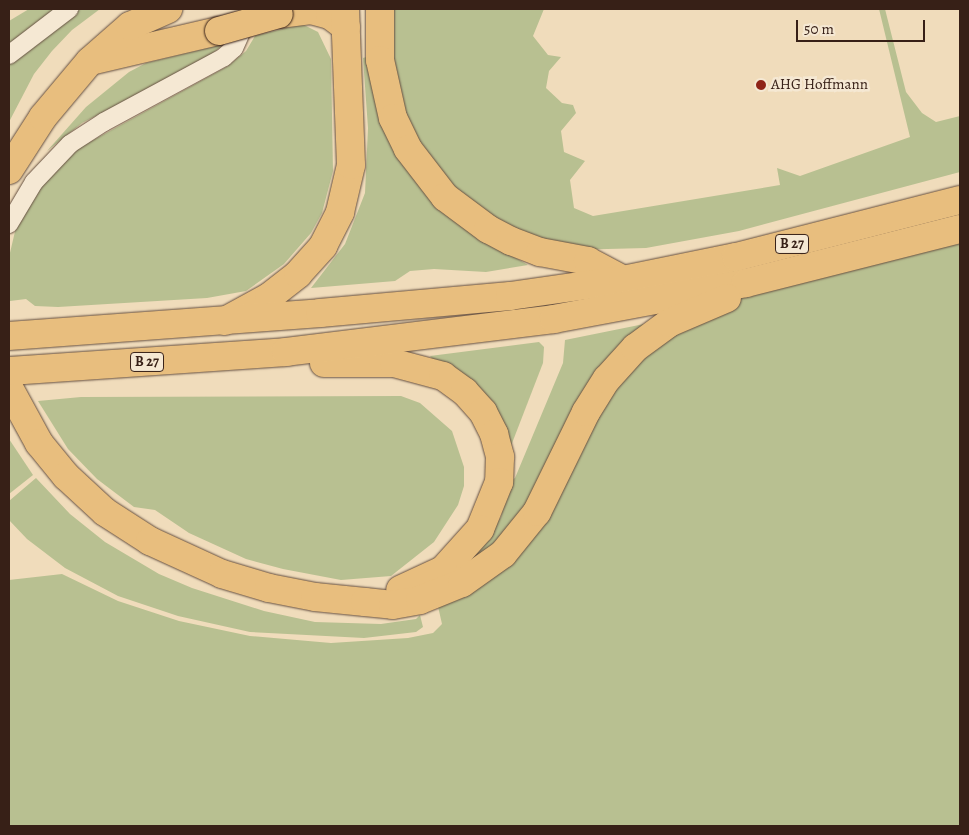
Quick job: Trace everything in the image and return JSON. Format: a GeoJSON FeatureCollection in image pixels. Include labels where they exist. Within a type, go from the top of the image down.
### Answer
{"type":"FeatureCollection","features":[{"type":"Feature","properties":{"kind":"main road"},"geometry":{"type":"LineString","coordinates":[[11,163],[57,98],[90,61],[130,26],[168,9]]}},
{"type":"Feature","properties":{"kind":"main road"},"geometry":{"type":"LineString","coordinates":[[380,9],[380,60],[394,118],[408,149],[445,197],[480,224],[511,241],[540,252],[588,261],[622,280]]}},
{"type":"Feature","properties":{"kind":"main road"},"geometry":{"type":"LineString","coordinates":[[90,61],[219,31],[279,14],[310,10],[345,18],[351,165],[340,212],[323,246],[298,274],[269,298],[225,321]]}},
{"type":"Feature","properties":{"kind":"main road","name":"B 27"},"geometry":{"type":"LineString","coordinates":[[9,336],[225,321],[510,296],[622,280],[736,257],[960,200]]}},
{"type":"Feature","properties":{"kind":"main road","name":"B 27"},"geometry":{"type":"LineString","coordinates":[[9,371],[286,352],[545,320],[746,284],[960,229]]}},
{"type":"Feature","properties":{"kind":"main road"},"geometry":{"type":"LineString","coordinates":[[9,389],[38,443],[66,476],[98,507],[143,537],[185,559],[269,588],[324,599],[393,605],[420,600],[462,584],[503,554],[537,512],[586,412],[607,380],[629,354],[669,323],[719,304],[746,284]]}},
{"type":"Feature","properties":{"kind":"main road"},"geometry":{"type":"LineString","coordinates":[[286,352],[332,366],[394,364],[443,376],[464,392],[483,412],[494,434],[500,457],[499,482],[480,529],[443,570],[418,583],[366,602]]}},
{"type":"Feature","properties":{"kind":"street"},"geometry":{"type":"LineString","coordinates":[[9,56],[69,9]]}},
{"type":"Feature","properties":{"kind":"street"},"geometry":{"type":"LineString","coordinates":[[9,224],[34,182],[70,144],[104,122],[224,57],[234,48],[242,32],[249,9]]}},
{"type":"Feature","properties":{"kind":"street"},"geometry":{"type":"LineString","coordinates":[[9,384],[9,389]]}},
{"type":"Feature","properties":{"kind":"green space"},"geometry":{"type":"Polygon","coordinates":[[[29,9],[61,9],[9,49],[9,21],[29,9]]]}},
{"type":"Feature","properties":{"kind":"green space"},"geometry":{"type":"Polygon","coordinates":[[[78,9],[100,9],[72,30],[52,51],[34,74],[9,122],[9,62],[78,9]]]}},
{"type":"Feature","properties":{"kind":"green space"},"geometry":{"type":"Polygon","coordinates":[[[393,9],[544,9],[533,36],[548,55],[561,57],[549,71],[546,88],[562,103],[573,105],[576,113],[561,131],[564,152],[585,161],[570,180],[574,208],[593,216],[780,185],[777,168],[800,176],[910,137],[879,9],[885,9],[906,92],[922,113],[936,122],[960,116],[960,172],[739,231],[646,248],[569,250],[500,224],[450,186],[418,141],[402,108],[392,61],[393,9]]]}},
{"type":"Feature","properties":{"kind":"green space"},"geometry":{"type":"Polygon","coordinates":[[[302,24],[318,32],[331,59],[333,171],[322,213],[311,233],[284,264],[246,291],[207,298],[58,307],[35,306],[26,299],[10,301],[9,257],[17,223],[33,196],[77,149],[228,66],[246,51],[255,36],[302,24]]]}},
{"type":"Feature","properties":{"kind":"green space"},"geometry":{"type":"Polygon","coordinates":[[[224,44],[203,61],[82,123],[47,151],[86,107],[129,72],[146,63],[224,44]]]}},
{"type":"Feature","properties":{"kind":"green space"},"geometry":{"type":"Polygon","coordinates":[[[370,56],[374,81],[492,244],[528,265],[486,272],[434,269],[410,271],[395,281],[311,288],[345,244],[365,193],[368,128],[363,58],[370,56]]]}},
{"type":"Feature","properties":{"kind":"green space"},"geometry":{"type":"Polygon","coordinates":[[[960,229],[960,826],[9,826],[9,580],[62,574],[118,601],[179,621],[250,636],[331,643],[408,638],[433,633],[442,624],[437,602],[488,566],[607,379],[719,304],[960,229]]]}},
{"type":"Feature","properties":{"kind":"green space"},"geometry":{"type":"Polygon","coordinates":[[[654,322],[520,525],[465,567],[501,517],[507,484],[515,478],[563,363],[565,340],[654,322]]]}},
{"type":"Feature","properties":{"kind":"green space"},"geometry":{"type":"Polygon","coordinates":[[[539,342],[544,347],[543,363],[509,451],[430,356],[539,342]]]}},
{"type":"Feature","properties":{"kind":"green space"},"geometry":{"type":"Polygon","coordinates":[[[401,396],[420,403],[452,431],[464,467],[464,486],[458,505],[434,542],[391,576],[341,580],[283,569],[246,559],[189,533],[155,510],[134,507],[97,479],[68,449],[38,401],[81,397],[401,396]]]}},
{"type":"Feature","properties":{"kind":"green space"},"geometry":{"type":"Polygon","coordinates":[[[9,439],[33,475],[9,494],[9,439]]]}},
{"type":"Feature","properties":{"kind":"green space"},"geometry":{"type":"Polygon","coordinates":[[[36,478],[70,514],[105,542],[159,574],[192,588],[264,611],[315,622],[381,624],[416,619],[420,615],[423,627],[416,632],[364,638],[250,632],[178,616],[118,596],[65,568],[27,539],[9,520],[9,501],[36,478]]]}},
{"type":"Feature","properties":{"kind":"place","name":"AHG Hoffmann"},"geometry":{"type":"Point","coordinates":[761,85]}}]}
